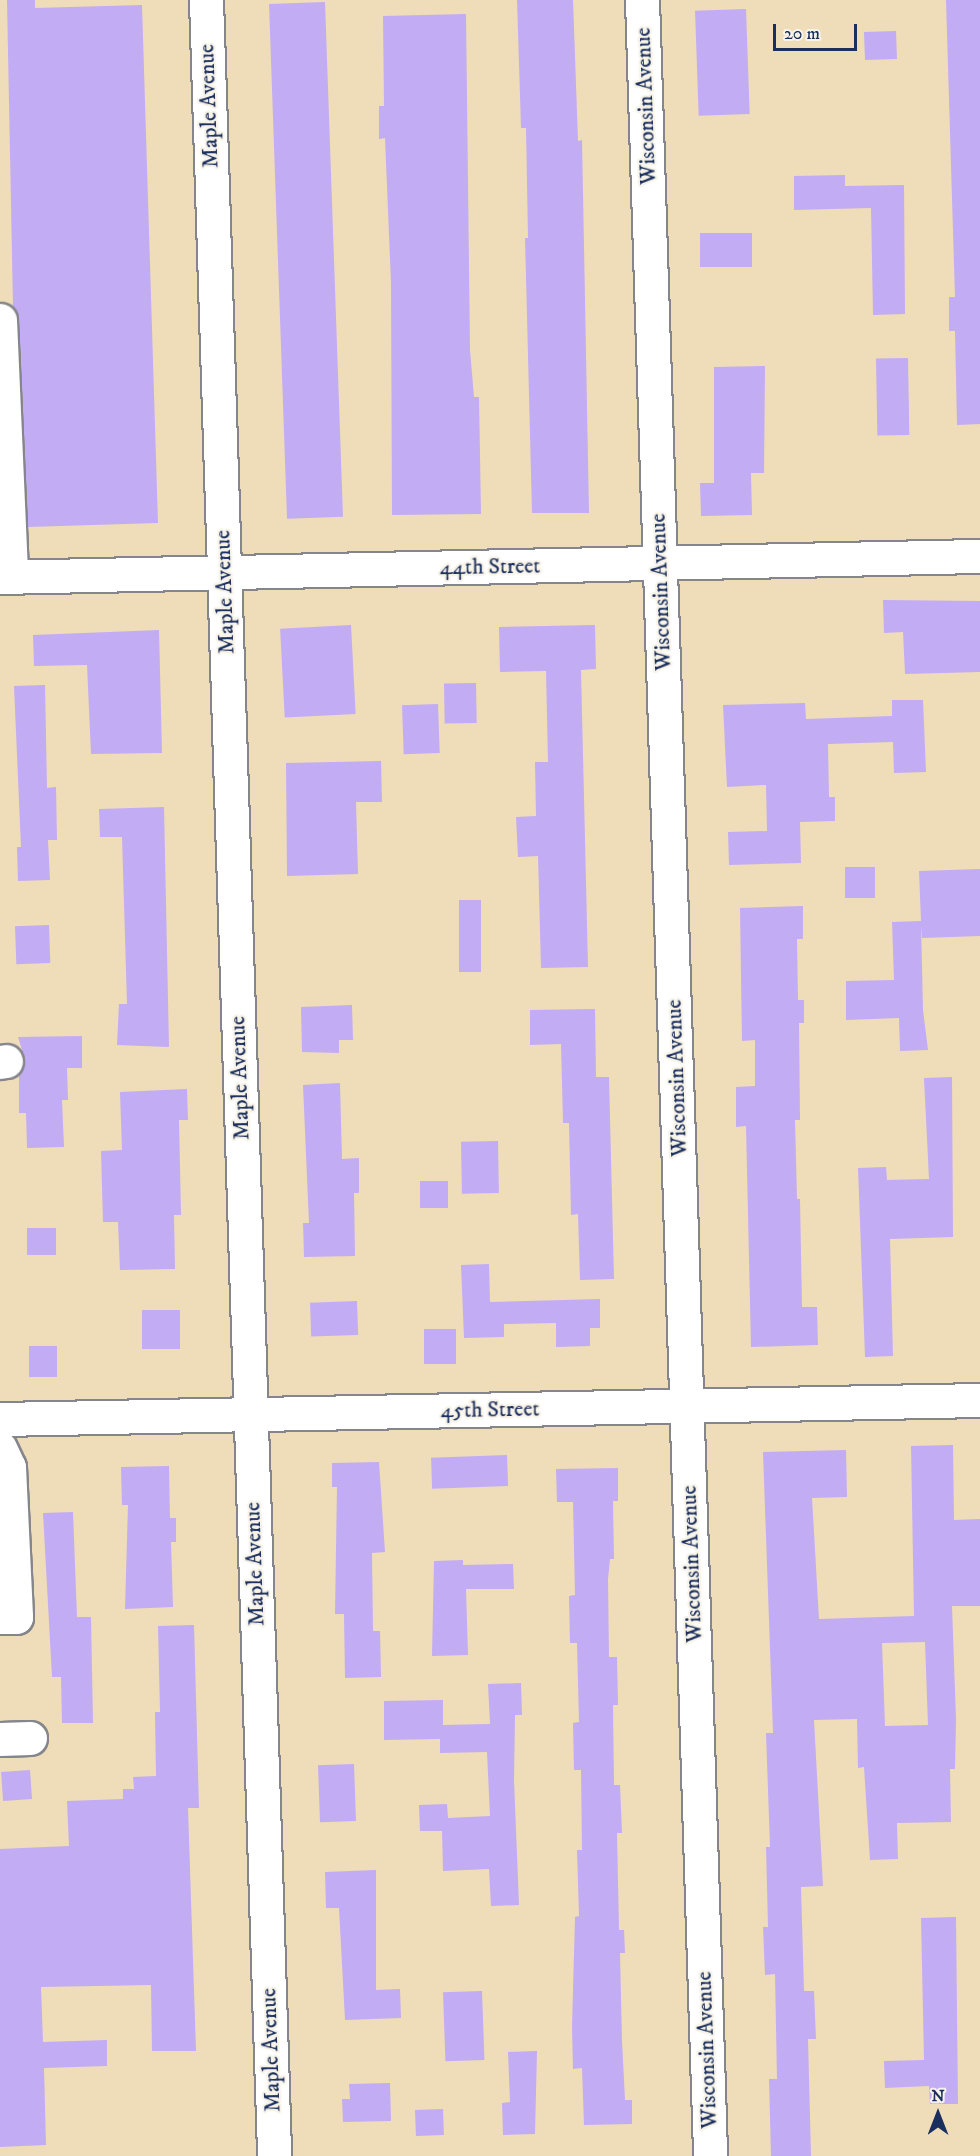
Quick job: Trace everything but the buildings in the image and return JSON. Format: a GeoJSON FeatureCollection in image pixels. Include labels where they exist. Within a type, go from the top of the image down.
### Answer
{"type":"FeatureCollection","features":[{"type":"Feature","properties":{"kind":"street","name":"Maple Avenue"},"geometry":{"type":"LineString","coordinates":[[206,0],[274,2156]]}},
{"type":"Feature","properties":{"kind":"street","name":"Wisconsin Avenue"},"geometry":{"type":"LineString","coordinates":[[642,0],[710,2156]]}},
{"type":"Feature","properties":{"kind":"street"},"geometry":{"type":"LineString","coordinates":[[0,320],[5,577]]}},
{"type":"Feature","properties":{"kind":"street","name":"44th Street"},"geometry":{"type":"LineString","coordinates":[[5,577],[980,556]]}},
{"type":"Feature","properties":{"kind":"street","name":"45th Street"},"geometry":{"type":"LineString","coordinates":[[0,1419],[980,1400]]}},
{"type":"Feature","properties":{"kind":"street"},"geometry":{"type":"LineString","coordinates":[[0,1617],[16,1617],[3,1461]]}}]}
